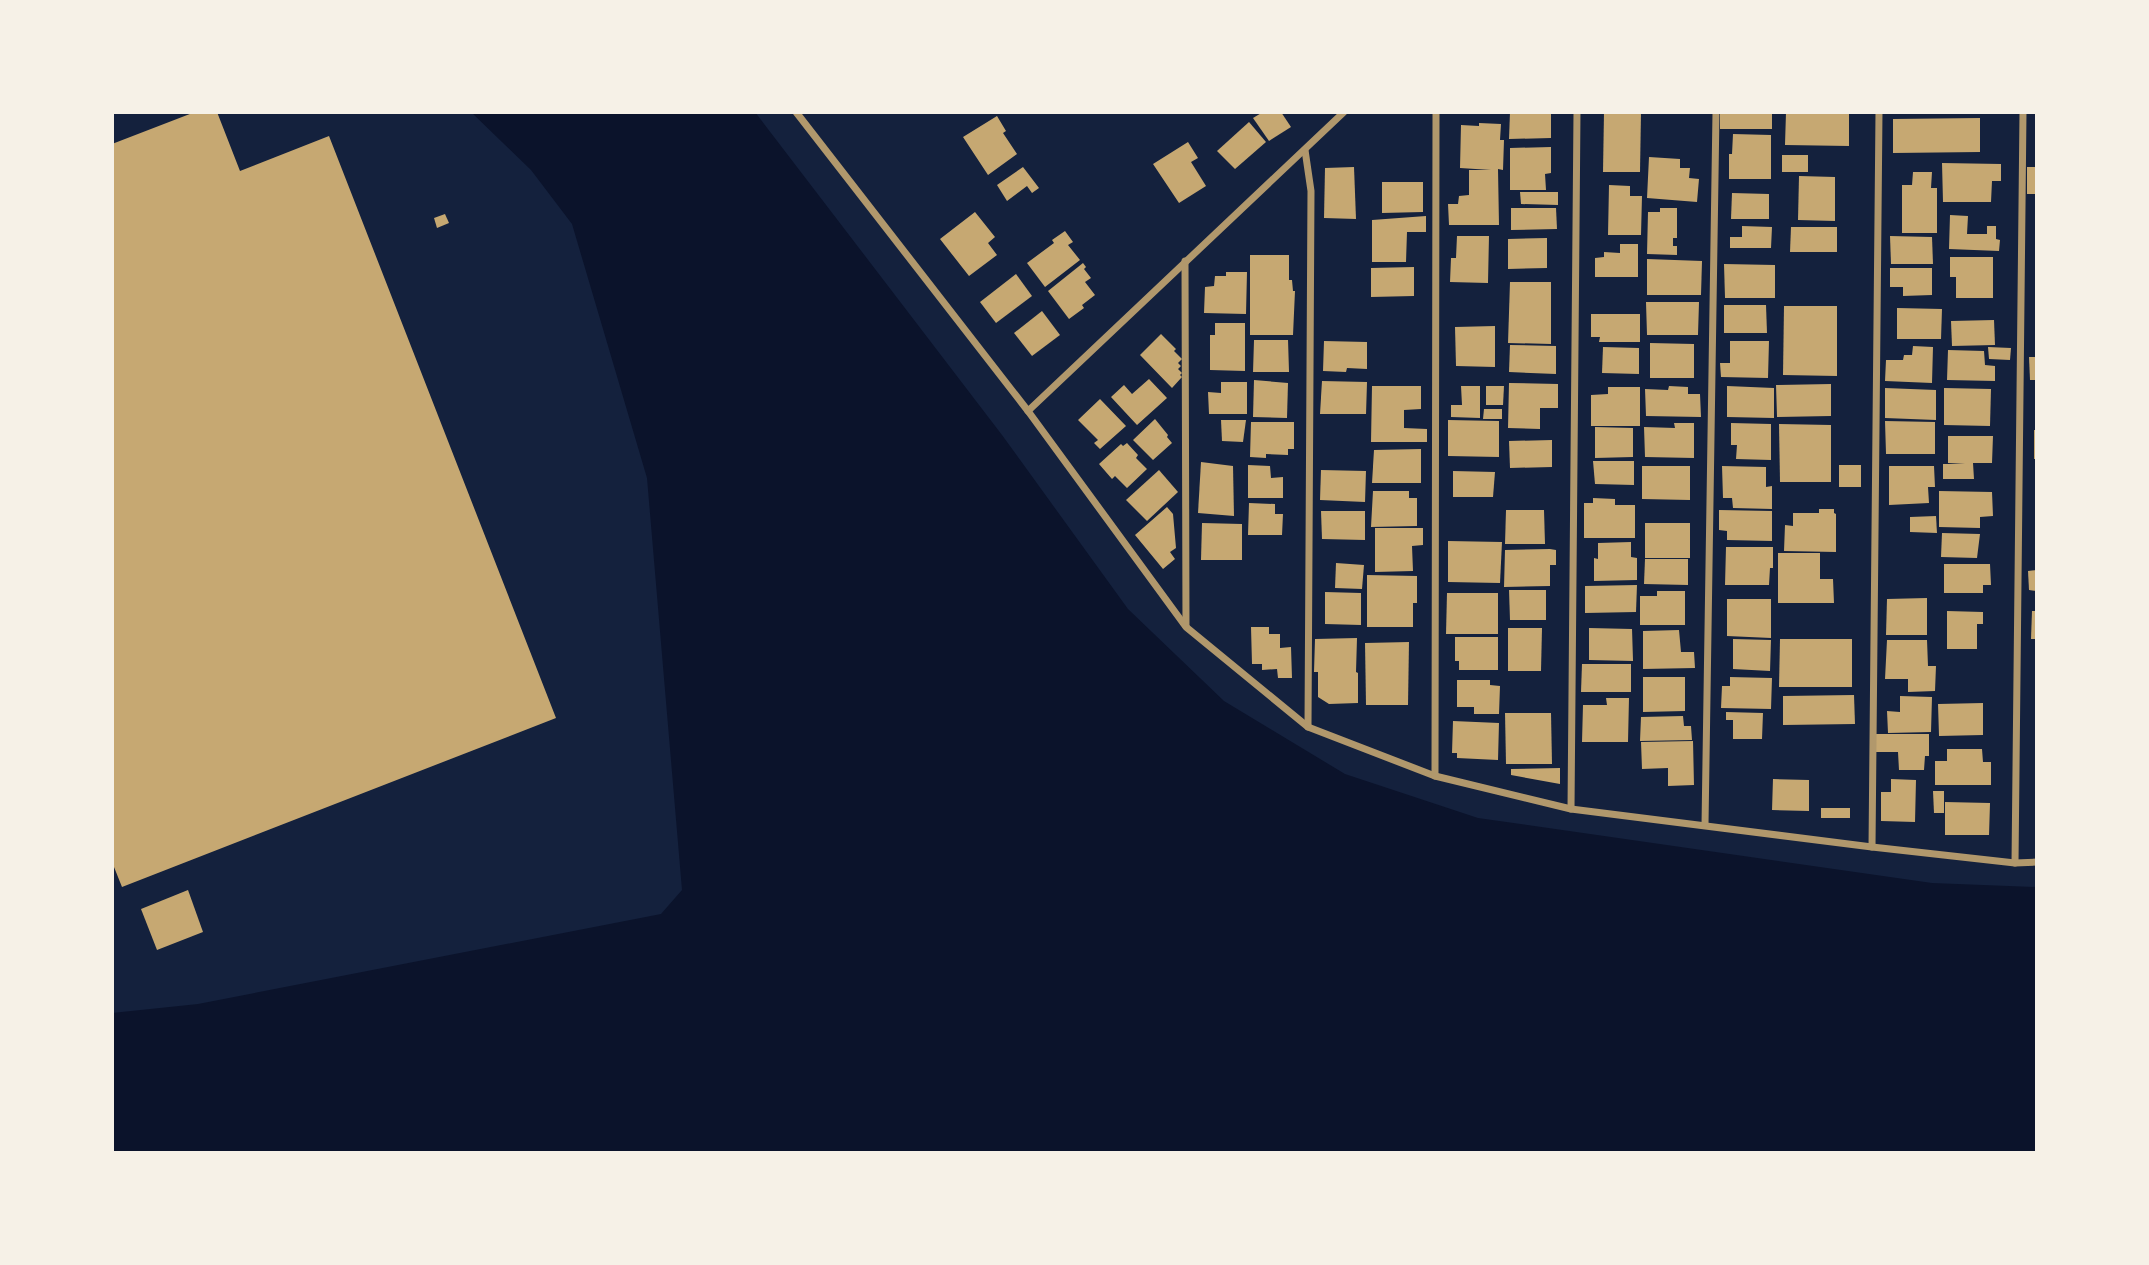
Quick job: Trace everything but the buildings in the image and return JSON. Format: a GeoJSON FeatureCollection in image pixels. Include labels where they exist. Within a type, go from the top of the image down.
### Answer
{"type":"FeatureCollection","features":[{"type":"Feature","properties":{"kind":"street"},"geometry":{"type":"LineString","coordinates":[[796,112],[1028,411],[1186,627],[1308,727],[1435,776],[1571,809],[1872,847],[2015,863],[2037,862]]}},
{"type":"Feature","properties":{"kind":"street"},"geometry":{"type":"LineString","coordinates":[[1028,411],[1344,112]]}},
{"type":"Feature","properties":{"kind":"street"},"geometry":{"type":"LineString","coordinates":[[1435,776],[1436,112]]}},
{"type":"Feature","properties":{"kind":"street"},"geometry":{"type":"LineString","coordinates":[[1571,809],[1577,112]]}},
{"type":"Feature","properties":{"kind":"street"},"geometry":{"type":"LineString","coordinates":[[1705,825],[1716,112]]}},
{"type":"Feature","properties":{"kind":"street"},"geometry":{"type":"LineString","coordinates":[[1872,847],[1879,112]]}},
{"type":"Feature","properties":{"kind":"street"},"geometry":{"type":"LineString","coordinates":[[2015,863],[2023,112]]}},
{"type":"Feature","properties":{"kind":"street"},"geometry":{"type":"LineString","coordinates":[[1305,150],[1311,191],[1308,727]]}},
{"type":"Feature","properties":{"kind":"street"},"geometry":{"type":"LineString","coordinates":[[1185,261],[1186,627]]}},
{"type":"Feature","properties":{"kind":"water"},"geometry":{"type":"Polygon","coordinates":[[[471,112],[755,112],[1002,435],[1128,609],[1224,701],[1345,774],[1478,818],[1932,883],[2037,887],[2037,1153],[112,1153],[112,1013],[198,1004],[661,914],[682,890],[647,478],[572,224],[531,170],[471,112]]]}}]}
